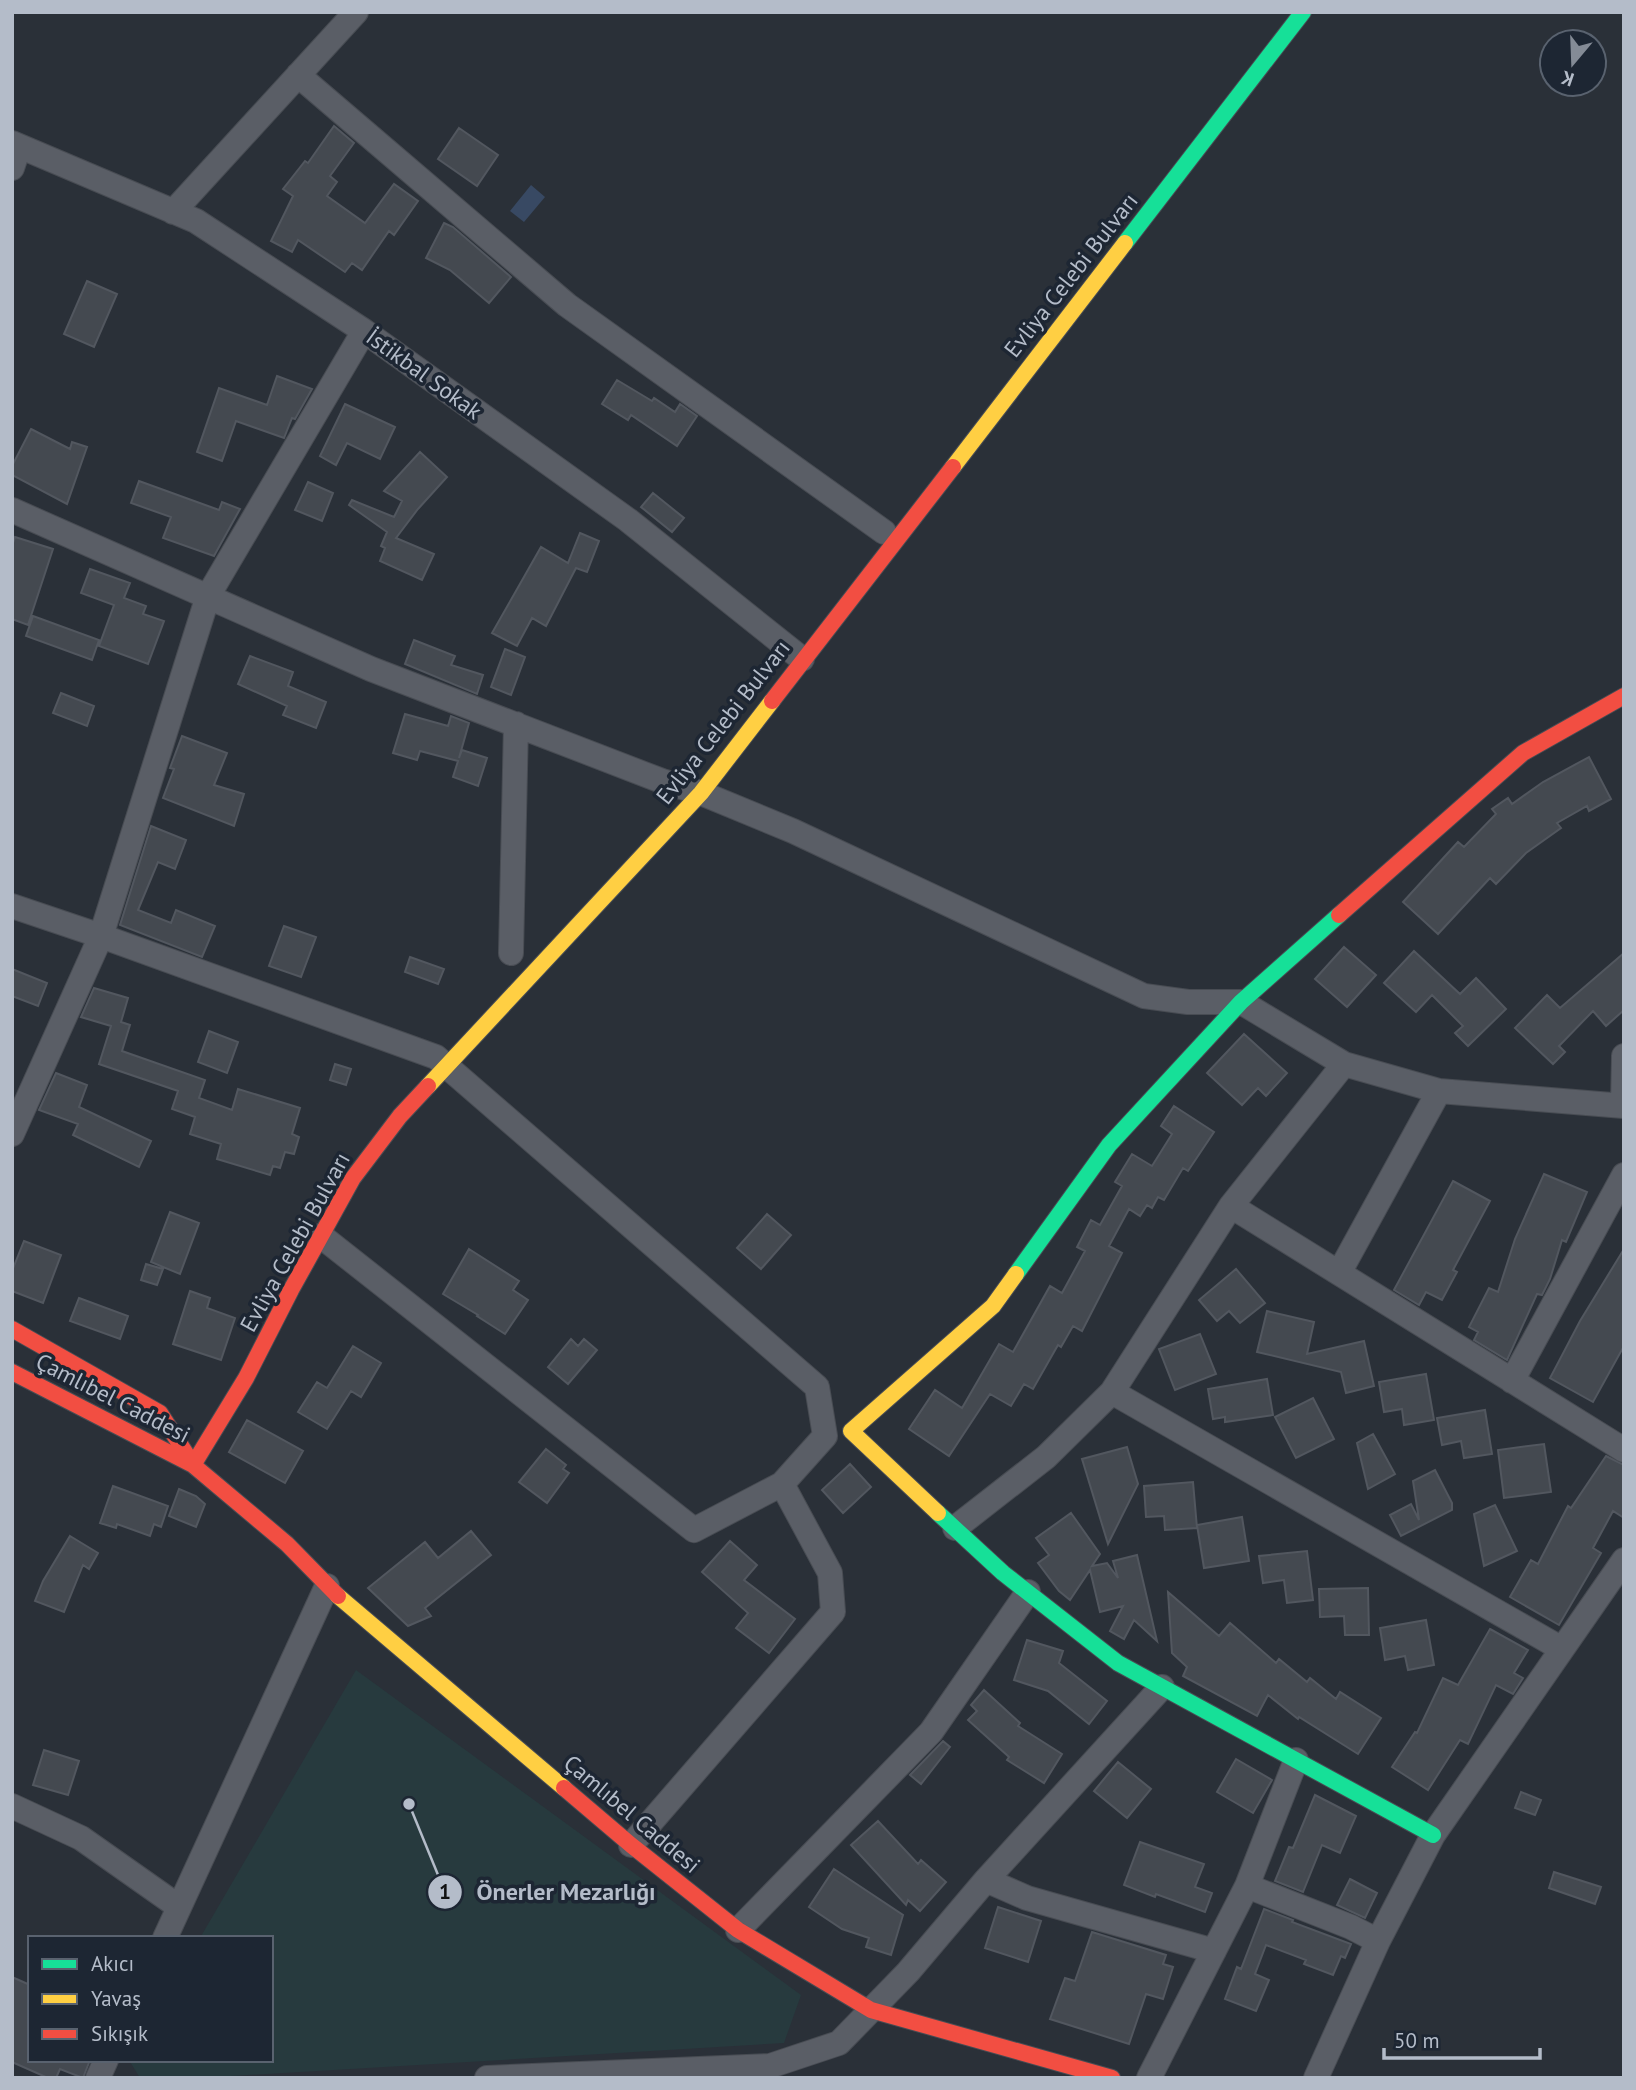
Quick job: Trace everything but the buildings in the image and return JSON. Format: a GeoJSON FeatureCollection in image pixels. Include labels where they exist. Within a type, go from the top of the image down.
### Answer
{"type":"FeatureCollection","features":[{"type":"Feature","properties":{"kind":"main road","name":"Evliya Celebi Bulvarı"},"geometry":{"type":"LineString","coordinates":[[193,1465],[246,1378],[354,1178],[400,1116],[701,793],[1303,12]]}},
{"type":"Feature","properties":{"kind":"main road"},"geometry":{"type":"LineString","coordinates":[[1433,1835],[1118,1663],[1028,1592],[851,1431],[993,1306],[1109,1145],[1241,1002],[1523,753],[1624,696]]}},
{"type":"Feature","properties":{"kind":"main road","name":"Çamlıbel Caddesi"},"geometry":{"type":"LineString","coordinates":[[12,1329],[160,1413],[193,1465]]}},
{"type":"Feature","properties":{"kind":"main road","name":"Çamlıbel Caddesi"},"geometry":{"type":"LineString","coordinates":[[12,1372],[193,1465],[286,1544],[327,1586],[631,1845],[738,1930],[871,2010],[1112,2078]]}},
{"type":"Feature","properties":{"kind":"street"},"geometry":{"type":"LineString","coordinates":[[173,212],[356,12]]}},
{"type":"Feature","properties":{"kind":"street"},"geometry":{"type":"LineString","coordinates":[[298,75],[566,304],[884,532]]}},
{"type":"Feature","properties":{"kind":"street","name":"İstikbal Sokak"},"geometry":{"type":"LineString","coordinates":[[14,153],[196,221],[364,331],[628,520],[802,659]]}},
{"type":"Feature","properties":{"kind":"street"},"geometry":{"type":"LineString","coordinates":[[12,1134],[101,936],[208,596],[364,331]]}},
{"type":"Feature","properties":{"kind":"street"},"geometry":{"type":"LineString","coordinates":[[12,510],[371,669],[662,781],[701,793],[793,831],[1144,996],[1188,1002],[1241,1002],[1344,1063],[1438,1091],[1623,1106],[1624,1056]]}},
{"type":"Feature","properties":{"kind":"street"},"geometry":{"type":"LineString","coordinates":[[511,953],[516,724]]}},
{"type":"Feature","properties":{"kind":"street"},"geometry":{"type":"LineString","coordinates":[[12,906],[436,1056],[817,1387],[825,1436],[782,1484],[694,1530],[321,1236]]}},
{"type":"Feature","properties":{"kind":"street"},"geometry":{"type":"LineString","coordinates":[[955,1528],[1046,1457],[1112,1392],[1231,1206],[1344,1063]]}},
{"type":"Feature","properties":{"kind":"street"},"geometry":{"type":"LineString","coordinates":[[1339,1273],[1438,1091]]}},
{"type":"Feature","properties":{"kind":"street"},"geometry":{"type":"LineString","coordinates":[[1512,1381],[1624,1175]]}},
{"type":"Feature","properties":{"kind":"street"},"geometry":{"type":"LineString","coordinates":[[1231,1206],[1624,1450]]}},
{"type":"Feature","properties":{"kind":"street"},"geometry":{"type":"LineString","coordinates":[[1112,1392],[1562,1648]]}},
{"type":"Feature","properties":{"kind":"street"},"geometry":{"type":"LineString","coordinates":[[631,1845],[833,1612],[830,1573],[782,1484]]}},
{"type":"Feature","properties":{"kind":"street"},"geometry":{"type":"LineString","coordinates":[[1316,2078],[1378,1941],[1433,1835],[1624,1560]]}},
{"type":"Feature","properties":{"kind":"street"},"geometry":{"type":"LineString","coordinates":[[166,1936],[327,1586]]}},
{"type":"Feature","properties":{"kind":"street"},"geometry":{"type":"LineString","coordinates":[[738,1930],[931,1732],[1028,1592]]}},
{"type":"Feature","properties":{"kind":"street"},"geometry":{"type":"LineString","coordinates":[[487,2078],[771,2066],[839,2043],[908,1972],[986,1880],[1162,1687]]}},
{"type":"Feature","properties":{"kind":"street"},"geometry":{"type":"LineString","coordinates":[[1149,2078],[1247,1885],[1296,1760]]}},
{"type":"Feature","properties":{"kind":"street"},"geometry":{"type":"LineString","coordinates":[[12,1807],[81,1838],[179,1907]]}},
{"type":"Feature","properties":{"kind":"street"},"geometry":{"type":"LineString","coordinates":[[986,1880],[1027,1898],[1214,1951]]}},
{"type":"Feature","properties":{"kind":"street"},"geometry":{"type":"LineString","coordinates":[[1247,1885],[1351,1927],[1378,1941]]}},
{"type":"Feature","properties":{"kind":"street"},"geometry":{"type":"LineString","coordinates":[[98,2078],[105,2062]]}},
{"type":"Feature","properties":{"kind":"green space"},"geometry":{"type":"Polygon","coordinates":[[[356,1670],[801,1995],[784,2043],[199,2078],[140,2078],[130,2062],[273,2062],[273,1936],[201,1936],[356,1670]]]}},
{"type":"Feature","properties":{"kind":"water"},"geometry":{"type":"Polygon","coordinates":[[[531,185],[545,197],[524,222],[510,211],[531,185]]]}},
{"type":"Feature","properties":{"kind":"traffic: fast"},"geometry":{"type":"LineString","coordinates":[[1125,243],[1303,12]]}},
{"type":"Feature","properties":{"kind":"traffic: fast"},"geometry":{"type":"LineString","coordinates":[[1016,1274],[1109,1145],[1241,1002],[1339,915]]}},
{"type":"Feature","properties":{"kind":"traffic: fast"},"geometry":{"type":"LineString","coordinates":[[938,1513],[1003,1573],[1118,1663],[1433,1835]]}},
{"type":"Feature","properties":{"kind":"traffic: slow"},"geometry":{"type":"LineString","coordinates":[[953,467],[1125,243]]}},
{"type":"Feature","properties":{"kind":"traffic: slow"},"geometry":{"type":"LineString","coordinates":[[428,1086],[701,793],[772,701]]}},
{"type":"Feature","properties":{"kind":"traffic: slow"},"geometry":{"type":"LineString","coordinates":[[938,1513],[851,1431],[993,1306],[1016,1274]]}},
{"type":"Feature","properties":{"kind":"traffic: slow"},"geometry":{"type":"LineString","coordinates":[[338,1596],[564,1788]]}},
{"type":"Feature","properties":{"kind":"traffic: jam"},"geometry":{"type":"LineString","coordinates":[[772,701],[953,467]]}},
{"type":"Feature","properties":{"kind":"traffic: jam"},"geometry":{"type":"LineString","coordinates":[[1339,915],[1523,753],[1624,696]]}},
{"type":"Feature","properties":{"kind":"traffic: jam"},"geometry":{"type":"LineString","coordinates":[[193,1465],[246,1378],[353,1178],[400,1116],[428,1086]]}},
{"type":"Feature","properties":{"kind":"traffic: jam"},"geometry":{"type":"LineString","coordinates":[[12,1329],[160,1413],[192,1463]]}},
{"type":"Feature","properties":{"kind":"traffic: jam"},"geometry":{"type":"LineString","coordinates":[[12,1372],[193,1465],[287,1544],[338,1596]]}},
{"type":"Feature","properties":{"kind":"traffic: jam"},"geometry":{"type":"LineString","coordinates":[[564,1788],[738,1930],[871,2010],[1112,2078]]}},
{"type":"Feature","properties":{"kind":"place","name":"Önerler Mezarlığı"},"geometry":{"type":"Point","coordinates":[409,1804]}}]}
